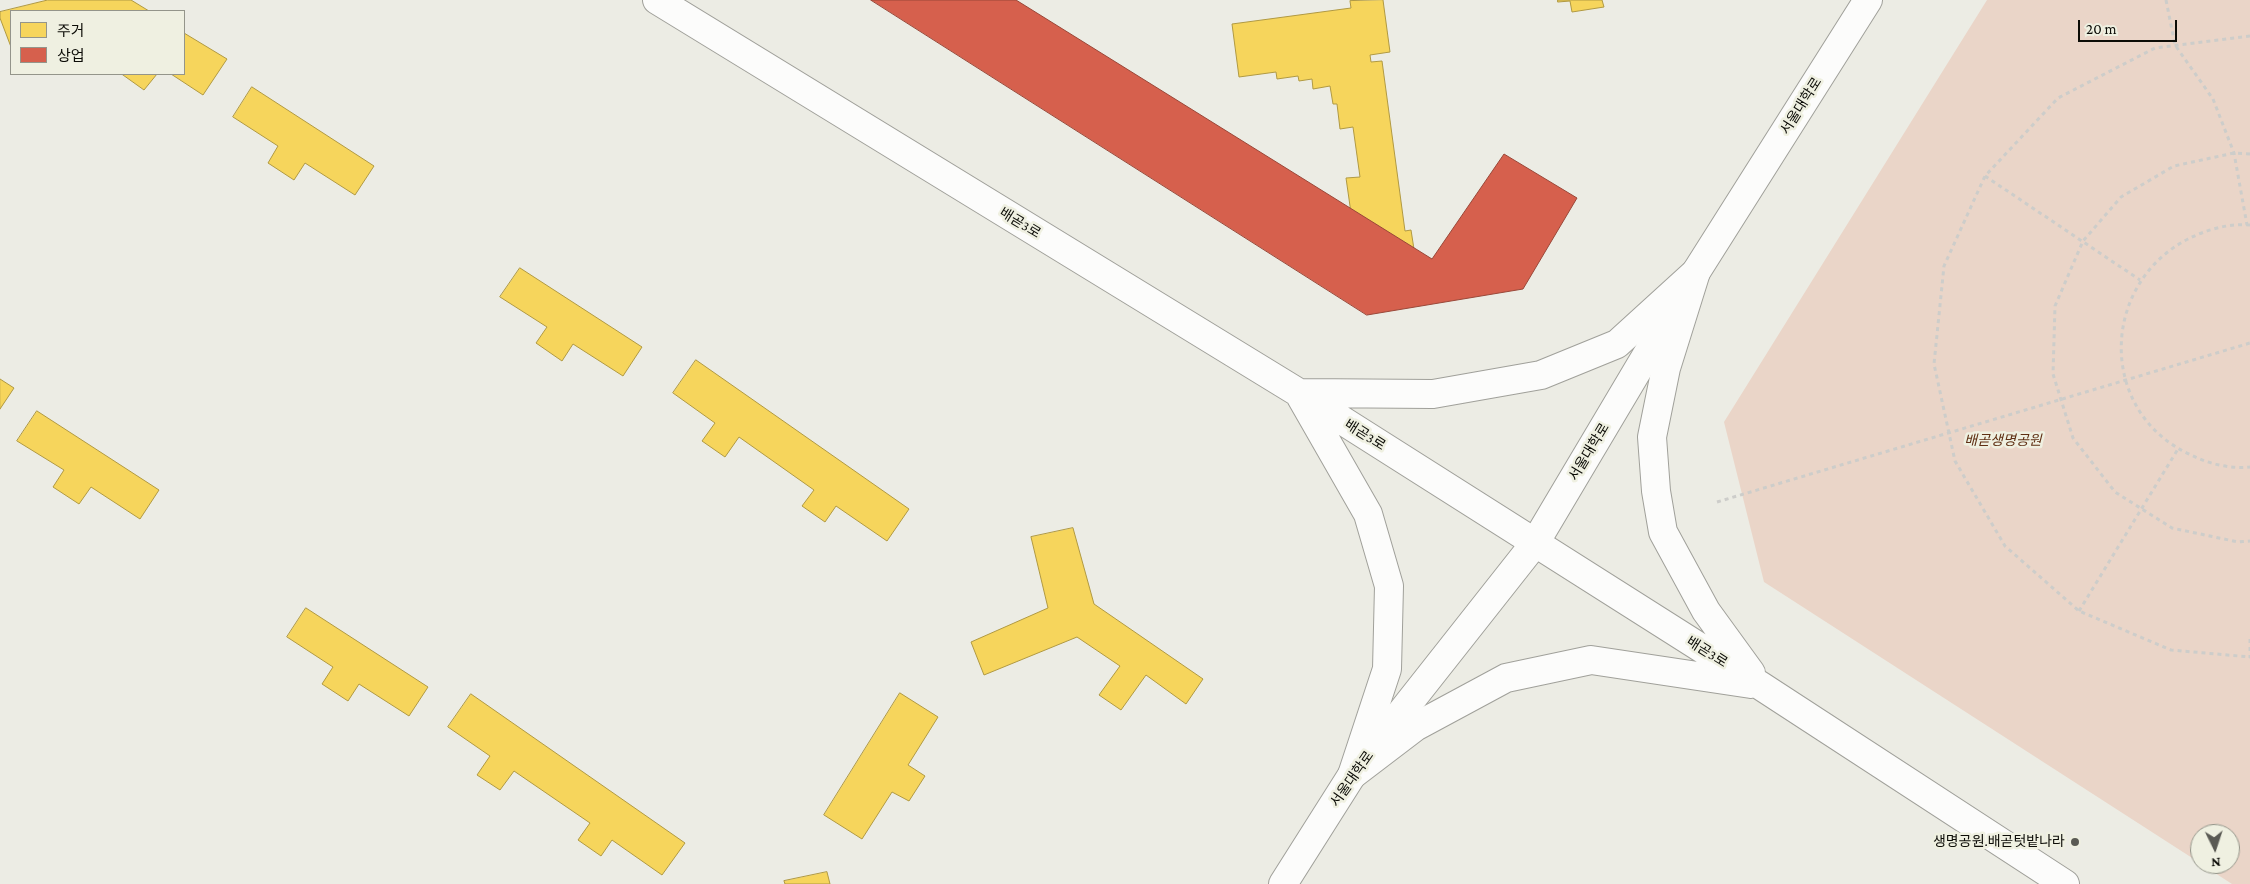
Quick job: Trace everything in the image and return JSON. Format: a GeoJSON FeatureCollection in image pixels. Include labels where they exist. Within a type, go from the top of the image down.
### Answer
{"type":"FeatureCollection","features":[{"type":"Feature","properties":{"kind":"main road","name":"서울대학로"},"geometry":{"type":"LineString","coordinates":[[1283,884],[1352,775],[1535,543],[1696,272],[1868,0]]}},
{"type":"Feature","properties":{"kind":"main road","name":"배곧3로"},"geometry":{"type":"LineString","coordinates":[[670,4],[1299,393],[1761,686],[2065,884]]}},
{"type":"Feature","properties":{"kind":"main road"},"geometry":{"type":"LineString","coordinates":[[1299,393],[1433,394],[1541,375],[1617,344],[1696,272]]}},
{"type":"Feature","properties":{"kind":"main road"},"geometry":{"type":"LineString","coordinates":[[1696,272],[1666,368],[1652,437],[1656,491],[1663,532],[1701,602],[1761,686]]}},
{"type":"Feature","properties":{"kind":"main road"},"geometry":{"type":"LineString","coordinates":[[1299,393],[1368,514],[1389,586],[1386,669],[1352,775]]}},
{"type":"Feature","properties":{"kind":"main road"},"geometry":{"type":"LineString","coordinates":[[1352,775],[1415,726],[1506,678],[1591,660],[1761,686]]}},
{"type":"Feature","properties":{"kind":"path"},"geometry":{"type":"LineString","coordinates":[[2166,0],[2175,46],[2213,99],[2234,153],[2249,225],[2206,230],[2169,249],[2140,280],[2126,308],[2120,340],[2125,380],[2134,402],[2152,429],[2178,449],[2207,463],[2239,468],[2250,467]]}},
{"type":"Feature","properties":{"kind":"path"},"geometry":{"type":"LineString","coordinates":[[2250,36],[2155,48],[2058,98],[1985,176],[1944,266],[1934,364],[1955,461],[2005,546],[2079,611],[2171,650],[2250,658],[2250,639]]}},
{"type":"Feature","properties":{"kind":"path"},"geometry":{"type":"LineString","coordinates":[[2250,154],[2234,153],[2174,166],[2122,197],[2083,241],[2056,306],[2053,374],[2074,438],[2115,492],[2172,528],[2238,542],[2250,541]]}},
{"type":"Feature","properties":{"kind":"path"},"geometry":{"type":"LineString","coordinates":[[1985,176],[2140,280]]}},
{"type":"Feature","properties":{"kind":"path"},"geometry":{"type":"LineString","coordinates":[[1717,502],[2250,343]]}},
{"type":"Feature","properties":{"kind":"path"},"geometry":{"type":"LineString","coordinates":[[2079,611],[2178,449]]}},
{"type":"Feature","properties":{"kind":"green space","name":"배곧생명공원"},"geometry":{"type":"Polygon","coordinates":[[[1987,0],[2250,0],[2250,884],[2232,884],[2216,874],[2240,874],[2240,824],[2190,824],[2190,857],[1764,582],[1724,422],[1987,0]]]}},
{"type":"Feature","properties":{"kind":"building: 주거"},"geometry":{"type":"Polygon","coordinates":[[[48,0],[131,0],[147,10],[10,10],[10,44],[0,18],[0,12],[48,0]]]}},
{"type":"Feature","properties":{"kind":"building: 주거"},"geometry":{"type":"Polygon","coordinates":[[[1383,0],[1390,52],[1370,55],[1371,62],[1382,61],[1405,231],[1411,230],[1416,262],[1407,263],[1409,273],[1377,277],[1376,266],[1363,267],[1362,258],[1348,259],[1344,235],[1354,234],[1346,178],[1360,177],[1353,127],[1340,129],[1337,104],[1333,104],[1330,86],[1313,89],[1312,79],[1299,81],[1298,76],[1277,79],[1276,72],[1239,77],[1232,24],[1351,8],[1350,1],[1383,0]]]}},
{"type":"Feature","properties":{"kind":"building: 주거"},"geometry":{"type":"Polygon","coordinates":[[[1558,0],[1602,0],[1604,7],[1572,12],[1570,1],[1558,2],[1558,0]]]}},
{"type":"Feature","properties":{"kind":"building: 주거"},"geometry":{"type":"Polygon","coordinates":[[[185,34],[227,59],[203,95],[173,75],[185,75],[185,34]]]}},
{"type":"Feature","properties":{"kind":"building: 주거"},"geometry":{"type":"Polygon","coordinates":[[[123,75],[156,75],[144,90],[123,75]]]}},
{"type":"Feature","properties":{"kind":"building: 주거"},"geometry":{"type":"Polygon","coordinates":[[[252,87],[374,166],[355,195],[305,163],[294,180],[268,163],[278,146],[233,117],[252,87]]]}},
{"type":"Feature","properties":{"kind":"building: 주거"},"geometry":{"type":"Polygon","coordinates":[[[520,268],[642,347],[623,376],[573,344],[562,361],[536,343],[547,327],[500,297],[520,268]]]}},
{"type":"Feature","properties":{"kind":"building: 주거"},"geometry":{"type":"Polygon","coordinates":[[[696,360],[909,509],[887,541],[836,506],[825,522],[802,506],[814,490],[739,437],[725,457],[702,441],[715,423],[673,393],[696,360]]]}},
{"type":"Feature","properties":{"kind":"building: 주거"},"geometry":{"type":"Polygon","coordinates":[[[0,379],[14,388],[0,409],[0,379]]]}},
{"type":"Feature","properties":{"kind":"building: 주거"},"geometry":{"type":"Polygon","coordinates":[[[37,411],[159,490],[140,519],[91,487],[79,504],[53,487],[64,470],[17,441],[37,411]]]}},
{"type":"Feature","properties":{"kind":"building: 주거"},"geometry":{"type":"Polygon","coordinates":[[[1073,528],[1094,604],[1203,679],[1186,704],[1146,675],[1121,710],[1099,695],[1120,666],[1077,637],[984,675],[971,642],[1048,608],[1031,537],[1073,528]]]}},
{"type":"Feature","properties":{"kind":"building: 주거"},"geometry":{"type":"Polygon","coordinates":[[[306,608],[428,687],[409,716],[359,684],[348,701],[322,684],[333,667],[287,637],[306,608]]]}},
{"type":"Feature","properties":{"kind":"building: 주거"},"geometry":{"type":"Polygon","coordinates":[[[900,693],[938,717],[908,765],[925,776],[909,801],[892,792],[862,839],[824,815],[900,693]]]}},
{"type":"Feature","properties":{"kind":"building: 주거"},"geometry":{"type":"Polygon","coordinates":[[[471,694],[685,843],[662,875],[612,840],[601,856],[578,840],[590,823],[514,771],[500,790],[477,775],[490,756],[448,727],[471,694]]]}},
{"type":"Feature","properties":{"kind":"building: 주거"},"geometry":{"type":"Polygon","coordinates":[[[827,872],[830,884],[785,884],[784,881],[827,872]]]}},
{"type":"Feature","properties":{"kind":"building: 상업"},"geometry":{"type":"Polygon","coordinates":[[[871,0],[1016,0],[1432,259],[1504,154],[1577,198],[1523,289],[1367,315],[871,0]]]}},
{"type":"Feature","properties":{"kind":"place","name":"생명공원.배곧텃밭나라"},"geometry":{"type":"Point","coordinates":[2075,842]}}]}
